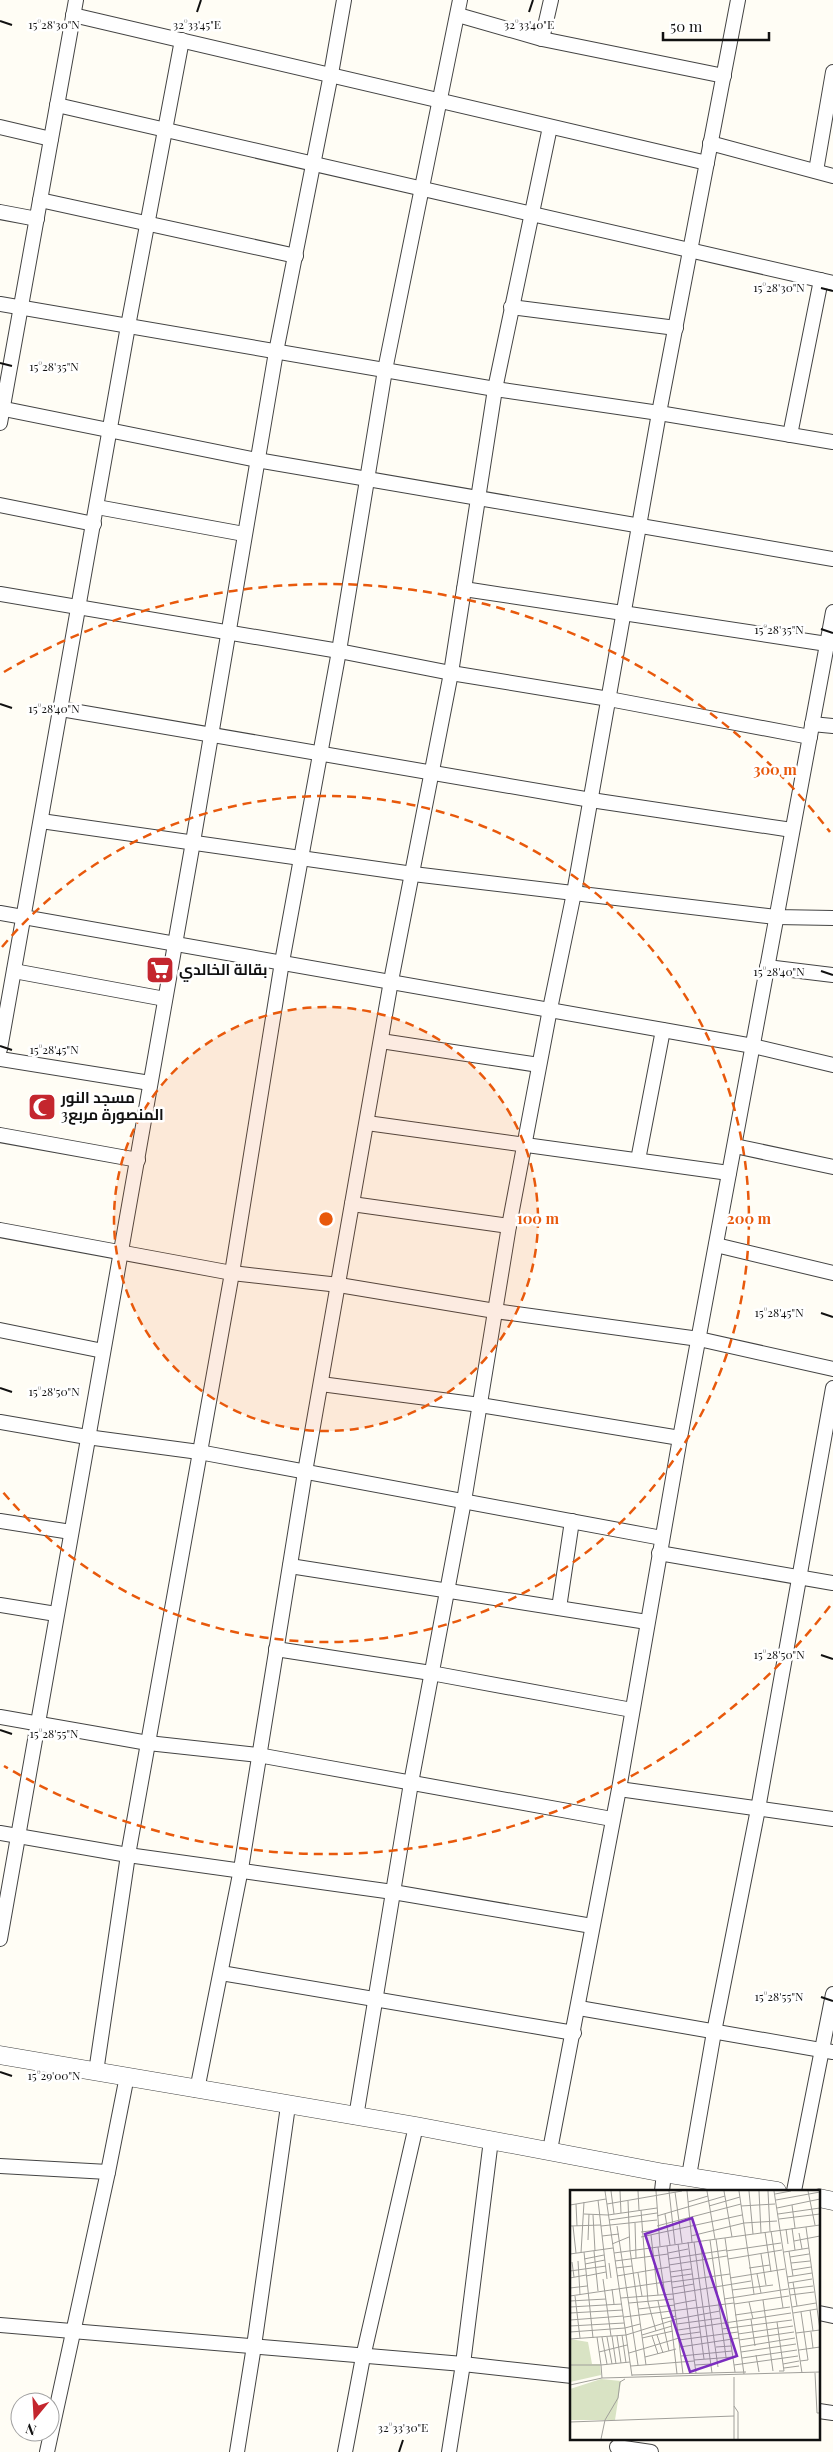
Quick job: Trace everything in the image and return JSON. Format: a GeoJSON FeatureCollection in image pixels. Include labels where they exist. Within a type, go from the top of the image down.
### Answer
{"type":"FeatureCollection","features":[{"type":"Feature","properties":{"kind":"street"},"geometry":{"type":"LineString","coordinates":[[0,423],[1,408],[76,0]]}},
{"type":"Feature","properties":{"kind":"street"},"geometry":{"type":"LineString","coordinates":[[0,1938],[87,1438],[138,1160],[276,352],[296,256],[312,163],[332,74],[344,0]]}},
{"type":"Feature","properties":{"kind":"street"},"geometry":{"type":"LineString","coordinates":[[96,2072],[128,1855],[198,1452],[232,1273],[282,962],[339,651],[385,370],[460,0]]}},
{"type":"Feature","properties":{"kind":"street"},"geometry":{"type":"LineString","coordinates":[[542,38],[551,0]]}},
{"type":"Feature","properties":{"kind":"street"},"geometry":{"type":"LineString","coordinates":[[356,2116],[411,1783],[464,1501],[509,1226],[574,893],[659,413],[738,0]]}},
{"type":"Feature","properties":{"kind":"street"},"geometry":{"type":"LineString","coordinates":[[73,15],[707,163]]}},
{"type":"Feature","properties":{"kind":"street"},"geometry":{"type":"LineString","coordinates":[[458,15],[542,38],[724,76]]}},
{"type":"Feature","properties":{"kind":"street"},"geometry":{"type":"LineString","coordinates":[[0,1049],[98,507],[128,326],[149,225],[164,130],[182,40]]}},
{"type":"Feature","properties":{"kind":"street"},"geometry":{"type":"LineString","coordinates":[[816,171],[833,72]]}},
{"type":"Feature","properties":{"kind":"street"},"geometry":{"type":"LineString","coordinates":[[57,105],[827,282],[790,434]]}},
{"type":"Feature","properties":{"kind":"street"},"geometry":{"type":"LineString","coordinates":[[0,127],[51,139]]}},
{"type":"Feature","properties":{"kind":"street"},"geometry":{"type":"LineString","coordinates":[[196,2090],[241,1869],[305,1472],[366,1123],[391,982],[451,673],[495,389],[510,307],[550,127]]}},
{"type":"Feature","properties":{"kind":"street"},"geometry":{"type":"LineString","coordinates":[[710,143],[833,176]]}},
{"type":"Feature","properties":{"kind":"street"},"geometry":{"type":"LineString","coordinates":[[40,200],[296,256]]}},
{"type":"Feature","properties":{"kind":"street"},"geometry":{"type":"LineString","coordinates":[[0,212],[37,219]]}},
{"type":"Feature","properties":{"kind":"street"},"geometry":{"type":"LineString","coordinates":[[0,304],[495,389],[659,413],[833,442]]}},
{"type":"Feature","properties":{"kind":"street"},"geometry":{"type":"LineString","coordinates":[[510,307],[676,328]]}},
{"type":"Feature","properties":{"kind":"street"},"geometry":{"type":"LineString","coordinates":[[1,408],[257,460],[369,477],[833,559]]}},
{"type":"Feature","properties":{"kind":"street"},"geometry":{"type":"LineString","coordinates":[[0,505],[94,524]]}},
{"type":"Feature","properties":{"kind":"street"},"geometry":{"type":"LineString","coordinates":[[98,507],[244,534]]}},
{"type":"Feature","properties":{"kind":"street"},"geometry":{"type":"LineString","coordinates":[[464,589],[827,644]]}},
{"type":"Feature","properties":{"kind":"street"},"geometry":{"type":"LineString","coordinates":[[0,594],[609,699],[811,731],[833,726]]}},
{"type":"Feature","properties":{"kind":"street"},"geometry":{"type":"LineString","coordinates":[[550,2150],[574,2033],[592,1926],[619,1789],[659,1553],[833,612]]}},
{"type":"Feature","properties":{"kind":"street"},"geometry":{"type":"LineString","coordinates":[[61,709],[212,733],[591,800],[792,830]]}},
{"type":"Feature","properties":{"kind":"street"},"geometry":{"type":"LineString","coordinates":[[41,821],[413,874],[776,917],[833,918]]}},
{"type":"Feature","properties":{"kind":"street"},"geometry":{"type":"LineString","coordinates":[[0,913],[550,1009],[752,1046],[833,1065]]}},
{"type":"Feature","properties":{"kind":"street"},"geometry":{"type":"LineString","coordinates":[[767,968],[833,975]]}},
{"type":"Feature","properties":{"kind":"street"},"geometry":{"type":"LineString","coordinates":[[14,971],[165,999]]}},
{"type":"Feature","properties":{"kind":"street"},"geometry":{"type":"LineString","coordinates":[[638,1160],[663,1030]]}},
{"type":"Feature","properties":{"kind":"street"},"geometry":{"type":"LineString","coordinates":[[381,1041],[539,1065]]}},
{"type":"Feature","properties":{"kind":"street"},"geometry":{"type":"LineString","coordinates":[[0,1059],[150,1083]]}},
{"type":"Feature","properties":{"kind":"street"},"geometry":{"type":"LineString","coordinates":[[366,1123],[729,1173]]}},
{"type":"Feature","properties":{"kind":"street"},"geometry":{"type":"LineString","coordinates":[[0,1135],[138,1160]]}},
{"type":"Feature","properties":{"kind":"street"},"geometry":{"type":"LineString","coordinates":[[735,1146],[833,1167]]}},
{"type":"Feature","properties":{"kind":"street"},"geometry":{"type":"LineString","coordinates":[[352,1204],[509,1226]]}},
{"type":"Feature","properties":{"kind":"street"},"geometry":{"type":"LineString","coordinates":[[0,1230],[232,1273],[338,1284],[495,1311],[699,1339],[833,1370]]}},
{"type":"Feature","properties":{"kind":"street"},"geometry":{"type":"LineString","coordinates":[[716,1245],[833,1273]]}},
{"type":"Feature","properties":{"kind":"street"},"geometry":{"type":"LineString","coordinates":[[0,1330],[103,1351]]}},
{"type":"Feature","properties":{"kind":"street"},"geometry":{"type":"LineString","coordinates":[[321,1384],[480,1405],[680,1438]]}},
{"type":"Feature","properties":{"kind":"street"},"geometry":{"type":"LineString","coordinates":[[689,2176],[714,2032],[758,1809],[833,1388]]}},
{"type":"Feature","properties":{"kind":"street"},"geometry":{"type":"LineString","coordinates":[[0,1422],[87,1438],[198,1452],[662,1538]]}},
{"type":"Feature","properties":{"kind":"street"},"geometry":{"type":"LineString","coordinates":[[0,1521],[71,1532]]}},
{"type":"Feature","properties":{"kind":"street"},"geometry":{"type":"LineString","coordinates":[[559,1608],[572,1521]]}},
{"type":"Feature","properties":{"kind":"street"},"geometry":{"type":"LineString","coordinates":[[659,1553],[833,1583]]}},
{"type":"Feature","properties":{"kind":"street"},"geometry":{"type":"LineString","coordinates":[[290,1566],[647,1622]]}},
{"type":"Feature","properties":{"kind":"street"},"geometry":{"type":"LineString","coordinates":[[0,1605],[56,1614]]}},
{"type":"Feature","properties":{"kind":"street"},"geometry":{"type":"LineString","coordinates":[[276,1649],[431,1674],[632,1710]]}},
{"type":"Feature","properties":{"kind":"street"},"geometry":{"type":"LineString","coordinates":[[0,1718],[148,1743],[258,1755],[612,1819]]}},
{"type":"Feature","properties":{"kind":"street"},"geometry":{"type":"LineString","coordinates":[[619,1789],[833,1820]]}},
{"type":"Feature","properties":{"kind":"street"},"geometry":{"type":"LineString","coordinates":[[0,1833],[128,1855],[241,1869],[393,1892],[592,1926]]}},
{"type":"Feature","properties":{"kind":"street"},"geometry":{"type":"LineString","coordinates":[[221,1973],[574,2033]]}},
{"type":"Feature","properties":{"kind":"street"},"geometry":{"type":"LineString","coordinates":[[794,2190],[827,2051],[833,1994]]}},
{"type":"Feature","properties":{"kind":"street"},"geometry":{"type":"LineString","coordinates":[[578,2008],[827,2051]]}},
{"type":"Feature","properties":{"kind":"street"},"geometry":{"type":"LineString","coordinates":[[0,2055],[288,2106],[416,2126],[664,2173],[771,2190]]}},
{"type":"Feature","properties":{"kind":"street"},"geometry":{"type":"LineString","coordinates":[[47,2452],[127,2076]]}},
{"type":"Feature","properties":{"kind":"street"},"geometry":{"type":"LineString","coordinates":[[237,2452],[288,2106]]}},
{"type":"Feature","properties":{"kind":"street"},"geometry":{"type":"LineString","coordinates":[[345,2452],[363,2357],[416,2126]]}},
{"type":"Feature","properties":{"kind":"street"},"geometry":{"type":"LineString","coordinates":[[449,2452],[463,2364],[491,2140]]}},
{"type":"Feature","properties":{"kind":"street"},"geometry":{"type":"LineString","coordinates":[[0,2166],[108,2172]]}},
{"type":"Feature","properties":{"kind":"street"},"geometry":{"type":"LineString","coordinates":[[662,2190],[664,2173]]}},
{"type":"Feature","properties":{"kind":"street"},"geometry":{"type":"LineString","coordinates":[[820,2198],[833,2201]]}},
{"type":"Feature","properties":{"kind":"street"},"geometry":{"type":"LineString","coordinates":[[820,2313],[833,2316]]}},
{"type":"Feature","properties":{"kind":"street"},"geometry":{"type":"LineString","coordinates":[[0,2325],[463,2364],[570,2376]]}},
{"type":"Feature","properties":{"kind":"street"},"geometry":{"type":"LineString","coordinates":[[820,2411],[833,2413]]}},
{"type":"Feature","properties":{"kind":"street"},"geometry":{"type":"LineString","coordinates":[[618,2446],[651,2452]]}},
{"type":"Feature","properties":{"kind":"place","name":"بقالة الخالدي"},"geometry":{"type":"Point","coordinates":[160,970]}},
{"type":"Feature","properties":{"kind":"place","name":"مسجد النور المنصورة مربع3"},"geometry":{"type":"Point","coordinates":[42,1107]}}]}
